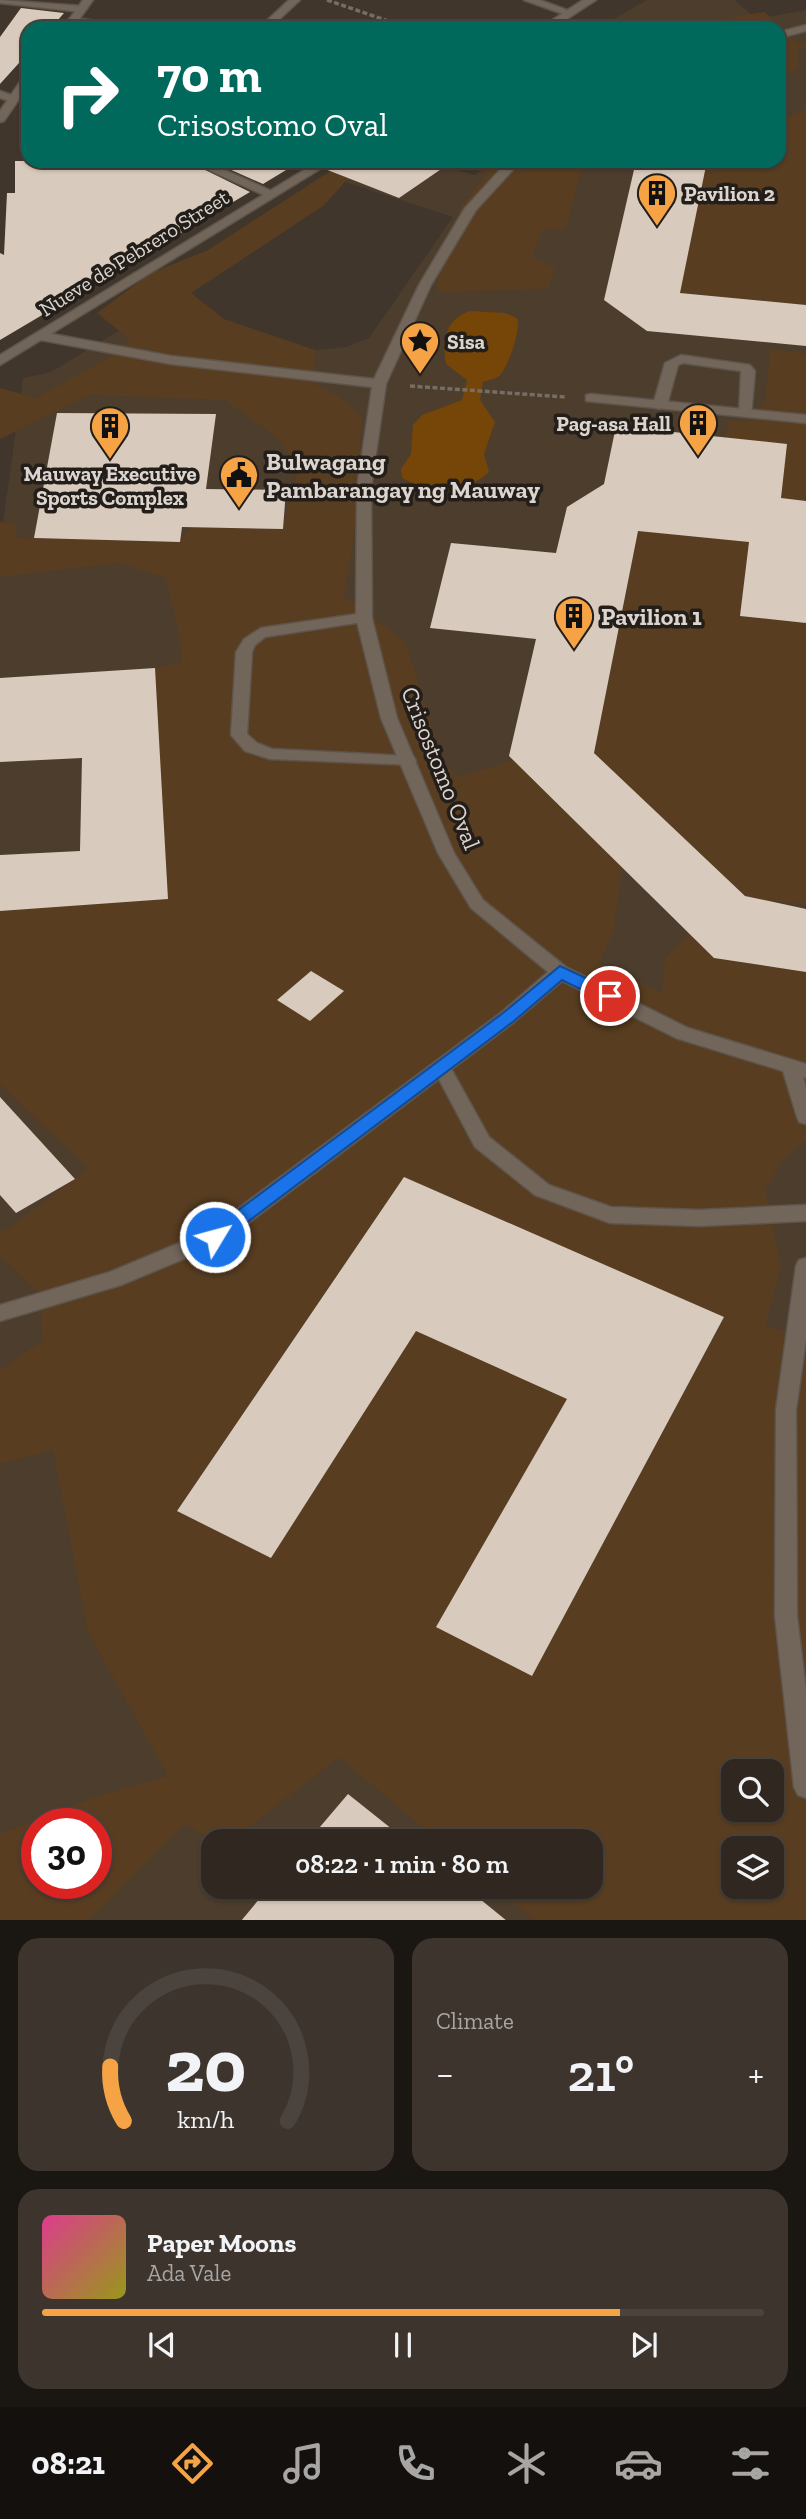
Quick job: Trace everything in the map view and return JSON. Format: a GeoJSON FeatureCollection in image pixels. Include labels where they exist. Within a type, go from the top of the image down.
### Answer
{"type":"FeatureCollection","features":[{"type":"Feature","properties":{"kind":"street"},"geometry":{"type":"LineString","coordinates":[[0,0],[85,4]]}},
{"type":"Feature","properties":{"kind":"street"},"geometry":{"type":"LineString","coordinates":[[272,21],[295,0]]}},
{"type":"Feature","properties":{"kind":"street"},"geometry":{"type":"LineString","coordinates":[[529,0],[570,13]]}},
{"type":"Feature","properties":{"kind":"street"},"geometry":{"type":"LineString","coordinates":[[557,21],[591,0]]}},
{"type":"Feature","properties":{"kind":"street"},"geometry":{"type":"LineString","coordinates":[[73,21],[85,4]]}},
{"type":"Feature","properties":{"kind":"street"},"geometry":{"type":"LineString","coordinates":[[786,33],[806,28]]}},
{"type":"Feature","properties":{"kind":"street"},"geometry":{"type":"LineString","coordinates":[[0,119],[21,90]]}},
{"type":"Feature","properties":{"kind":"street"},"geometry":{"type":"LineString","coordinates":[[0,94],[13,99]]}},
{"type":"Feature","properties":{"kind":"street"},"geometry":{"type":"LineString","coordinates":[[211,168],[270,193]]}},
{"type":"Feature","properties":{"kind":"street","name":"Nueve de Pebrero Street"},"geometry":{"type":"LineString","coordinates":[[0,361],[315,168]]}},
{"type":"Feature","properties":{"kind":"street","name":"Crisostomo Oval"},"geometry":{"type":"LineString","coordinates":[[508,168],[471,208],[425,285],[381,379],[364,488],[364,618],[389,718],[446,853],[477,904],[560,972],[682,1033],[799,1069],[806,1117]]}},
{"type":"Feature","properties":{"kind":"street"},"geometry":{"type":"LineString","coordinates":[[54,328],[176,350],[381,379]]}},
{"type":"Feature","properties":{"kind":"street"},"geometry":{"type":"LineString","coordinates":[[41,336],[171,360],[381,379]]}},
{"type":"Feature","properties":{"kind":"street"},"geometry":{"type":"LineString","coordinates":[[0,343],[24,347]]}},
{"type":"Feature","properties":{"kind":"street"},"geometry":{"type":"LineString","coordinates":[[660,405],[672,363],[681,359],[745,368],[748,371],[746,413]]}},
{"type":"Feature","properties":{"kind":"street"},"geometry":{"type":"LineString","coordinates":[[591,398],[806,419]]}},
{"type":"Feature","properties":{"kind":"street"},"geometry":{"type":"LineString","coordinates":[[364,618],[261,633],[249,642],[244,652],[239,735],[251,747],[270,754],[408,761]]}},
{"type":"Feature","properties":{"kind":"street"},"geometry":{"type":"LineString","coordinates":[[0,1313],[114,1279],[215,1237],[442,1068],[560,972]]}},
{"type":"Feature","properties":{"kind":"street"},"geometry":{"type":"LineString","coordinates":[[442,1068],[482,1142],[542,1190],[611,1215],[699,1218],[806,1213]]}},
{"type":"Feature","properties":{"kind":"street"},"geometry":{"type":"LineString","coordinates":[[806,1266],[786,1410],[786,1616],[806,1787]]}},
{"type":"Feature","properties":{"kind":"path"},"geometry":{"type":"LineString","coordinates":[[327,0],[388,21]]}},
{"type":"Feature","properties":{"kind":"path"},"geometry":{"type":"LineString","coordinates":[[381,379],[489,393],[591,398]]}},
{"type":"Feature","properties":{"kind":"shaded area"},"geometry":{"type":"Polygon","coordinates":[[[647,0],[735,0],[756,19],[806,10],[806,1920],[0,1920],[0,544],[23,378],[51,372],[169,300],[207,324],[315,350],[346,347],[369,338],[453,217],[345,182],[370,168],[450,168],[474,175],[486,168],[786,168],[786,21],[610,21],[647,0]]]}},
{"type":"Feature","properties":{"kind":"shaded area"},"geometry":{"type":"Polygon","coordinates":[[[765,12],[774,21],[726,21],[735,16],[765,12]]]}},
{"type":"Feature","properties":{"kind":"shaded area"},"geometry":{"type":"Polygon","coordinates":[[[786,33],[797,44],[806,43],[806,49],[797,48],[797,69],[786,73],[786,33]]]}},
{"type":"Feature","properties":{"kind":"shaded area"},"geometry":{"type":"Polygon","coordinates":[[[806,109],[806,305],[680,293],[706,168],[786,168],[786,117],[806,109]]]}},
{"type":"Feature","properties":{"kind":"shaded area"},"geometry":{"type":"Polygon","coordinates":[[[335,168],[370,168],[345,182],[323,206],[191,293],[224,319],[315,350],[314,384],[337,395],[362,416],[354,536],[344,596],[406,642],[443,764],[459,777],[514,760],[622,868],[613,933],[599,963],[662,993],[665,958],[689,933],[714,958],[770,967],[802,953],[802,972],[806,973],[806,1140],[783,1160],[765,1190],[781,1266],[765,1326],[806,1336],[806,1920],[534,1920],[509,1899],[603,1899],[603,1829],[425,1829],[339,1757],[246,1829],[201,1829],[201,1833],[185,1824],[112,1897],[112,1808],[66,1808],[97,1796],[168,1776],[88,1632],[53,1450],[0,1464],[0,1370],[43,1340],[39,1293],[0,1255],[0,1228],[4,1232],[88,1169],[0,1084],[0,911],[168,899],[155,668],[182,662],[178,629],[166,578],[118,563],[0,577],[0,522],[18,524],[15,538],[180,542],[191,527],[282,529],[298,470],[281,441],[225,400],[90,395],[0,439],[0,388],[36,398],[108,358],[129,339],[97,313],[151,273],[208,250],[335,168]],[[404,1177],[177,1510],[271,1558],[437,1298],[585,1368],[437,1627],[532,1676],[724,1318],[404,1177]]]}},
{"type":"Feature","properties":{"kind":"shaded area"},"geometry":{"type":"Polygon","coordinates":[[[472,168],[582,168],[565,230],[543,229],[532,257],[555,268],[548,289],[437,292],[438,278],[461,206],[488,174],[472,168]]]}},
{"type":"Feature","properties":{"kind":"shaded area"},"geometry":{"type":"Polygon","coordinates":[[[470,311],[505,313],[517,318],[518,323],[507,365],[497,377],[483,382],[480,400],[495,422],[484,454],[489,472],[469,485],[458,488],[424,487],[402,478],[401,469],[411,454],[413,425],[422,415],[462,400],[467,380],[446,364],[445,340],[450,325],[470,311]]]}},
{"type":"Feature","properties":{"kind":"shaded area"},"geometry":{"type":"Polygon","coordinates":[[[770,349],[806,354],[806,904],[774,902],[745,896],[594,753],[638,531],[708,491],[729,422],[755,420],[765,400],[770,349]]]}},
{"type":"Feature","properties":{"kind":"shaded area"},"geometry":{"type":"Polygon","coordinates":[[[21,1826],[21,1899],[110,1899],[89,1920],[0,1920],[0,1834],[21,1826]]]}},
{"type":"Feature","properties":{"kind":"building"},"geometry":{"type":"Polygon","coordinates":[[[21,8],[64,13],[57,21],[21,21],[21,61],[0,84],[0,37],[21,8]]]}},
{"type":"Feature","properties":{"kind":"building"},"geometry":{"type":"Polygon","coordinates":[[[15,161],[21,161],[21,168],[201,168],[250,192],[0,340],[0,253],[4,255],[7,193],[15,193],[15,161]]]}},
{"type":"Feature","properties":{"kind":"building"},"geometry":{"type":"Polygon","coordinates":[[[227,168],[289,168],[263,184],[227,168]]]}},
{"type":"Feature","properties":{"kind":"building"},"geometry":{"type":"Polygon","coordinates":[[[326,168],[443,168],[399,198],[326,168]]]}},
{"type":"Feature","properties":{"kind":"building","name":"Pavilion 2"},"geometry":{"type":"Polygon","coordinates":[[[634,168],[706,168],[680,293],[806,305],[806,346],[647,331],[604,300],[634,168]]]}},
{"type":"Feature","properties":{"kind":"building"},"geometry":{"type":"Polygon","coordinates":[[[57,413],[216,414],[206,489],[286,490],[283,529],[182,527],[180,542],[34,538],[57,413]]]}},
{"type":"Feature","properties":{"kind":"building","name":"Pavilion 1"},"geometry":{"type":"Polygon","coordinates":[[[616,426],[787,444],[781,498],[806,501],[806,623],[740,616],[749,542],[638,531],[594,753],[745,896],[806,909],[806,972],[714,958],[509,756],[536,639],[430,628],[451,543],[556,553],[567,507],[604,484],[616,426]]]}},
{"type":"Feature","properties":{"kind":"building"},"geometry":{"type":"Polygon","coordinates":[[[155,668],[168,899],[0,911],[0,855],[80,851],[82,758],[0,762],[0,678],[155,668]]]}},
{"type":"Feature","properties":{"kind":"building"},"geometry":{"type":"Polygon","coordinates":[[[311,971],[344,991],[310,1021],[277,1000],[311,971]]]}},
{"type":"Feature","properties":{"kind":"building"},"geometry":{"type":"Polygon","coordinates":[[[0,1097],[75,1179],[16,1213],[0,1195],[0,1097]]]}},
{"type":"Feature","properties":{"kind":"building"},"geometry":{"type":"Polygon","coordinates":[[[404,1177],[724,1317],[532,1676],[436,1627],[567,1399],[416,1331],[271,1558],[177,1511],[404,1177]]]}},
{"type":"Feature","properties":{"kind":"building"},"geometry":{"type":"Polygon","coordinates":[[[348,1794],[392,1829],[318,1829],[348,1794]]]}},
{"type":"Feature","properties":{"kind":"building"},"geometry":{"type":"Polygon","coordinates":[[[259,1899],[480,1899],[506,1920],[242,1920],[259,1899]]]}},
{"type":"Feature","properties":{"kind":"place","name":"Pavilion 2"},"geometry":{"type":"Point","coordinates":[657,227]}},
{"type":"Feature","properties":{"kind":"place","name":"Sisa"},"geometry":{"type":"Point","coordinates":[420,375]}},
{"type":"Feature","properties":{"kind":"place","name":"Pag-asa Hall"},"geometry":{"type":"Point","coordinates":[698,457]}},
{"type":"Feature","properties":{"kind":"place","name":"Mauway Executive Sports Complex"},"geometry":{"type":"Point","coordinates":[110,460]}},
{"type":"Feature","properties":{"kind":"place","name":"Bulwagang Pambarangay ng Mauway"},"geometry":{"type":"Point","coordinates":[239,509]}},
{"type":"Feature","properties":{"kind":"place","name":"Pavilion 1"},"geometry":{"type":"Point","coordinates":[574,650]}},
{"type":"Feature","properties":{"kind":"route"},"geometry":{"type":"LineString","coordinates":[[215,1237],[508,1017],[560,972],[610,996]]}}]}
